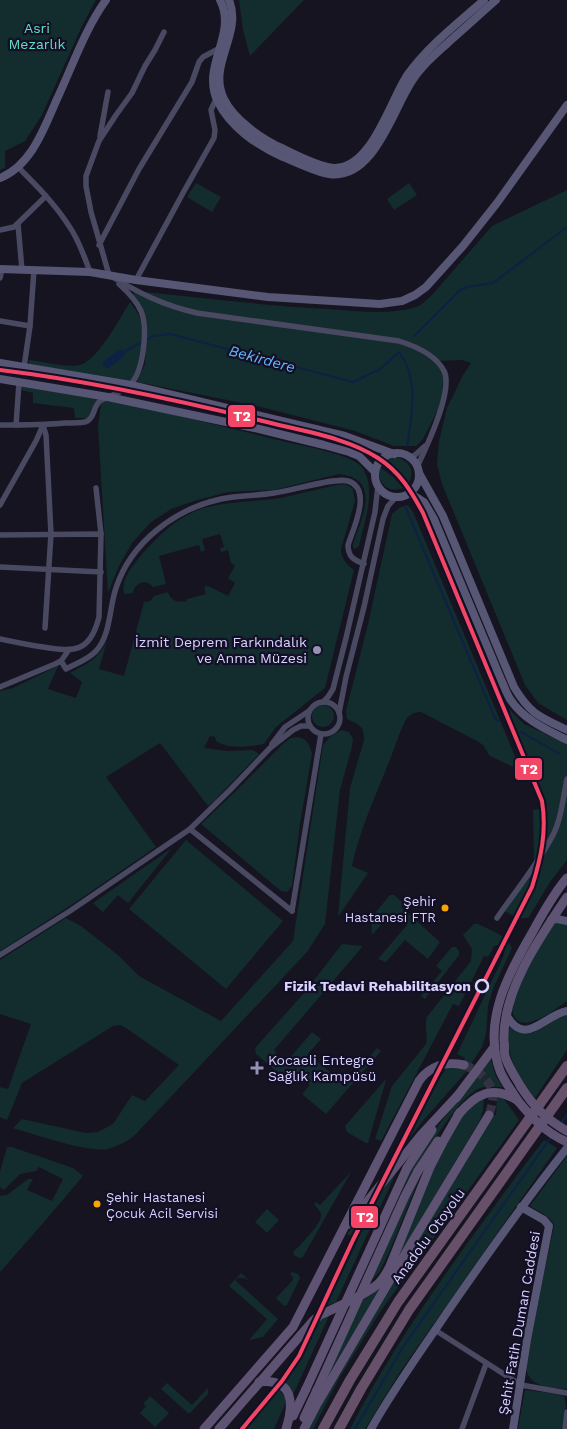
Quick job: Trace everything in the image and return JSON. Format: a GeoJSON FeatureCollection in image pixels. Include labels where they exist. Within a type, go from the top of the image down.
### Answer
{"type":"FeatureCollection","features":[{"type":"Feature","properties":{"kind":"highway","name":"Anadolu Otoyolu"},"geometry":{"type":"LineString","coordinates":[[323,1429],[350,1380],[398,1302],[567,1066]]}},
{"type":"Feature","properties":{"kind":"highway","name":"Anadolu Otoyolu"},"geometry":{"type":"LineString","coordinates":[[339,1429],[409,1310],[567,1088]]}},
{"type":"Feature","properties":{"kind":"main road"},"geometry":{"type":"LineString","coordinates":[[0,173],[14,164],[33,140],[93,13],[101,0]]}},
{"type":"Feature","properties":{"kind":"main road"},"geometry":{"type":"LineString","coordinates":[[0,178],[18,167],[37,142],[91,25],[106,0]]}},
{"type":"Feature","properties":{"kind":"main road"},"geometry":{"type":"LineString","coordinates":[[220,0],[224,9],[226,23],[212,78],[216,99],[222,110],[230,121],[268,150],[330,174],[343,173],[364,162],[374,152],[412,81],[423,66],[496,0]]}},
{"type":"Feature","properties":{"kind":"main road"},"geometry":{"type":"LineString","coordinates":[[229,0],[233,15],[232,27],[219,75],[220,88],[224,99],[240,120],[268,141],[292,153],[335,168],[351,162],[364,153],[402,83],[413,67],[432,47],[484,0]]}},
{"type":"Feature","properties":{"kind":"main road"},"geometry":{"type":"LineString","coordinates":[[1,269],[90,272],[238,294],[321,301],[380,304],[396,302],[421,292],[434,280],[498,202],[567,104]]}},
{"type":"Feature","properties":{"kind":"main road"},"geometry":{"type":"LineString","coordinates":[[0,363],[130,385],[346,436],[394,454]]}},
{"type":"Feature","properties":{"kind":"main road"},"geometry":{"type":"LineString","coordinates":[[0,379],[108,397],[259,429],[349,452],[359,456],[375,472]]}},
{"type":"Feature","properties":{"kind":"main road"},"geometry":{"type":"LineString","coordinates":[[418,470],[418,481],[415,488],[404,496],[389,496],[383,492],[376,480],[375,472],[377,466],[387,456],[401,454],[409,458],[418,470],[443,516],[514,687],[521,699],[536,715],[567,730]]}},
{"type":"Feature","properties":{"kind":"main road"},"geometry":{"type":"LineString","coordinates":[[410,493],[424,502],[434,519],[510,698],[519,711],[536,725],[567,740]]}},
{"type":"Feature","properties":{"kind":"main road"},"geometry":{"type":"LineString","coordinates":[[567,878],[537,923],[505,983],[496,1012],[495,1046],[500,1072],[518,1100],[538,1125],[567,1142]]}},
{"type":"Feature","properties":{"kind":"main road"},"geometry":{"type":"LineString","coordinates":[[567,897],[551,920],[522,971],[506,1014],[504,1035],[505,1056],[521,1088],[540,1112],[553,1123],[567,1131]]}},
{"type":"Feature","properties":{"kind":"main road"},"geometry":{"type":"LineString","coordinates":[[551,920],[567,920]]}},
{"type":"Feature","properties":{"kind":"main road"},"geometry":{"type":"LineString","coordinates":[[506,1014],[513,1025],[529,1030],[556,1014],[567,1011]]}},
{"type":"Feature","properties":{"kind":"main road"},"geometry":{"type":"LineString","coordinates":[[286,1429],[407,1168],[495,1046]]}},
{"type":"Feature","properties":{"kind":"main road"},"geometry":{"type":"LineString","coordinates":[[204,1429],[293,1327],[337,1239],[424,1075],[429,1070],[441,1065],[457,1063],[464,1065]]}},
{"type":"Feature","properties":{"kind":"main road"},"geometry":{"type":"LineString","coordinates":[[337,1239],[421,1135],[460,1093]]}},
{"type":"Feature","properties":{"kind":"main road"},"geometry":{"type":"LineString","coordinates":[[298,1429],[418,1171],[450,1124],[472,1100],[489,1093],[501,1093],[518,1100]]}},
{"type":"Feature","properties":{"kind":"main road"},"geometry":{"type":"LineString","coordinates":[[219,1429],[313,1321],[320,1315],[378,1284],[385,1276],[430,1168],[460,1112]]}},
{"type":"Feature","properties":{"kind":"main road"},"geometry":{"type":"LineString","coordinates":[[304,1429],[411,1244],[489,1115]]}},
{"type":"Feature","properties":{"kind":"main road"},"geometry":{"type":"LineString","coordinates":[[371,1429],[435,1330],[521,1207],[567,1148]]}},
{"type":"Feature","properties":{"kind":"main road","name":"Şehit Fatih Duman Caddesi"},"geometry":{"type":"LineString","coordinates":[[512,1429],[549,1226],[544,1220],[521,1207]]}},
{"type":"Feature","properties":{"kind":"main road"},"geometry":{"type":"LineString","coordinates":[[259,1382],[269,1380],[282,1386],[287,1391],[291,1406],[286,1429]]}},
{"type":"Feature","properties":{"kind":"street"},"geometry":{"type":"LineString","coordinates":[[0,425],[43,425],[85,422],[91,417],[96,405],[100,401],[124,390],[130,385],[138,371],[143,349],[144,332],[141,312],[133,298],[110,275],[90,212],[85,182],[88,168],[99,141],[132,93],[164,32]]}},
{"type":"Feature","properties":{"kind":"street"},"geometry":{"type":"LineString","coordinates":[[99,244],[140,169],[192,82],[199,62],[203,57],[218,49]]}},
{"type":"Feature","properties":{"kind":"street"},"geometry":{"type":"LineString","coordinates":[[99,141],[108,92]]}},
{"type":"Feature","properties":{"kind":"street"},"geometry":{"type":"LineString","coordinates":[[136,280],[214,138],[215,130],[211,110],[216,99]]}},
{"type":"Feature","properties":{"kind":"street"},"geometry":{"type":"LineString","coordinates":[[18,167],[46,196],[69,225],[83,252],[90,272]]}},
{"type":"Feature","properties":{"kind":"street"},"geometry":{"type":"LineString","coordinates":[[0,230],[18,224],[46,196]]}},
{"type":"Feature","properties":{"kind":"street"},"geometry":{"type":"LineString","coordinates":[[18,224],[22,270]]}},
{"type":"Feature","properties":{"kind":"street"},"geometry":{"type":"LineString","coordinates":[[0,278],[1,269]]}},
{"type":"Feature","properties":{"kind":"street"},"geometry":{"type":"LineString","coordinates":[[24,367],[30,326],[34,270]]}},
{"type":"Feature","properties":{"kind":"street"},"geometry":{"type":"LineString","coordinates":[[110,275],[134,291],[189,311],[399,341],[422,350],[436,361],[445,372],[446,383],[436,427],[418,470]]}},
{"type":"Feature","properties":{"kind":"street"},"geometry":{"type":"LineString","coordinates":[[0,321],[30,326]]}},
{"type":"Feature","properties":{"kind":"street"},"geometry":{"type":"LineString","coordinates":[[16,425],[19,383]]}},
{"type":"Feature","properties":{"kind":"street"},"geometry":{"type":"LineString","coordinates":[[0,505],[2,497],[33,448],[43,425]]}},
{"type":"Feature","properties":{"kind":"street"},"geometry":{"type":"LineString","coordinates":[[43,425],[46,435],[51,534],[45,628]]}},
{"type":"Feature","properties":{"kind":"street"},"geometry":{"type":"LineString","coordinates":[[409,458],[421,450],[430,440]]}},
{"type":"Feature","properties":{"kind":"street"},"geometry":{"type":"LineString","coordinates":[[61,661],[66,669],[95,652],[103,640],[120,576],[134,554],[163,524],[179,514],[207,502],[239,496],[285,492],[324,482],[349,481],[360,491],[361,506],[348,546],[348,552],[354,560],[364,564]]}},
{"type":"Feature","properties":{"kind":"street"},"geometry":{"type":"LineString","coordinates":[[270,748],[285,727],[313,706],[323,702],[333,689],[364,564],[375,512],[378,485]]}},
{"type":"Feature","properties":{"kind":"street"},"geometry":{"type":"LineString","coordinates":[[0,639],[68,651],[82,646],[88,641],[99,617],[101,534],[96,488]]}},
{"type":"Feature","properties":{"kind":"street"},"geometry":{"type":"LineString","coordinates":[[310,710],[308,716],[310,726],[321,734],[328,734],[339,724],[346,677],[364,607],[383,518],[388,506],[396,497]]}},
{"type":"Feature","properties":{"kind":"street"},"geometry":{"type":"LineString","coordinates":[[0,535],[101,534]]}},
{"type":"Feature","properties":{"kind":"street"},"geometry":{"type":"LineString","coordinates":[[0,567],[101,572]]}},
{"type":"Feature","properties":{"kind":"street"},"geometry":{"type":"LineString","coordinates":[[0,687],[61,661],[68,651]]}},
{"type":"Feature","properties":{"kind":"street"},"geometry":{"type":"LineString","coordinates":[[323,702],[333,704],[340,713]]}},
{"type":"Feature","properties":{"kind":"street"},"geometry":{"type":"LineString","coordinates":[[0,955],[70,911],[190,828],[270,748],[293,730],[301,726],[310,726]]}},
{"type":"Feature","properties":{"kind":"street"},"geometry":{"type":"LineString","coordinates":[[190,828],[292,911],[321,734]]}},
{"type":"Feature","properties":{"kind":"street"},"geometry":{"type":"LineString","coordinates":[[497,918],[537,862],[554,832],[558,822],[567,779]]}},
{"type":"Feature","properties":{"kind":"street"},"geometry":{"type":"LineString","coordinates":[[435,1330],[521,1386],[567,1393]]}},
{"type":"Feature","properties":{"kind":"street"},"geometry":{"type":"LineString","coordinates":[[462,1429],[486,1364]]}},
{"type":"Feature","properties":{"kind":"street"},"geometry":{"type":"LineString","coordinates":[[565,1429],[567,1412]]}},
{"type":"Feature","properties":{"kind":"green space","name":"Asri Mezarlık"},"geometry":{"type":"Polygon","coordinates":[[[0,0],[96,0],[82,26],[42,115],[25,141],[5,151],[5,168],[0,170],[0,0]]]}},
{"type":"Feature","properties":{"kind":"green space"},"geometry":{"type":"Polygon","coordinates":[[[239,0],[304,0],[250,56],[243,30],[239,0]]]}},
{"type":"Feature","properties":{"kind":"green space"},"geometry":{"type":"Polygon","coordinates":[[[196,183],[221,197],[212,212],[187,197],[196,183]]]}},
{"type":"Feature","properties":{"kind":"green space"},"geometry":{"type":"Polygon","coordinates":[[[409,183],[417,195],[394,210],[387,199],[409,183]]]}},
{"type":"Feature","properties":{"kind":"green space"},"geometry":{"type":"Polygon","coordinates":[[[567,190],[567,720],[538,703],[525,685],[442,484],[437,464],[439,441],[447,408],[471,363],[462,360],[437,361],[445,372],[443,400],[423,439],[416,446],[394,446],[355,431],[257,406],[137,382],[145,364],[147,332],[146,324],[133,298],[134,291],[280,306],[361,311],[382,312],[413,308],[432,295],[492,226],[567,190]]]}},
{"type":"Feature","properties":{"kind":"green space"},"geometry":{"type":"Polygon","coordinates":[[[130,302],[139,316],[142,341],[140,359],[130,382],[29,367],[29,360],[69,366],[87,362],[108,338],[130,302]]]}},
{"type":"Feature","properties":{"kind":"green space"},"geometry":{"type":"Polygon","coordinates":[[[21,385],[101,397],[95,402],[88,418],[75,418],[74,408],[33,403],[33,393],[21,390],[21,385]]]}},
{"type":"Feature","properties":{"kind":"green space"},"geometry":{"type":"Polygon","coordinates":[[[108,399],[326,451],[356,462],[361,466],[369,484],[368,505],[359,546],[355,549],[353,544],[364,511],[365,491],[361,483],[352,477],[339,474],[274,490],[228,492],[171,509],[150,523],[132,543],[119,566],[108,593],[98,426],[101,404],[108,399]]]}},
{"type":"Feature","properties":{"kind":"green space"},"geometry":{"type":"Polygon","coordinates":[[[390,458],[400,459],[408,464],[412,473],[409,483],[388,460],[390,458]]]}},
{"type":"Feature","properties":{"kind":"green space"},"geometry":{"type":"Polygon","coordinates":[[[380,467],[403,488],[387,488],[381,482],[380,467]]]}},
{"type":"Feature","properties":{"kind":"green space"},"geometry":{"type":"Polygon","coordinates":[[[344,484],[353,489],[355,501],[341,552],[344,561],[354,570],[325,688],[276,727],[264,744],[240,747],[227,746],[216,741],[215,737],[210,736],[204,748],[227,751],[253,750],[259,754],[208,806],[160,743],[106,777],[156,847],[0,951],[0,691],[13,688],[58,666],[48,689],[76,698],[82,682],[70,673],[96,657],[107,641],[99,669],[124,676],[144,602],[150,601],[154,596],[168,592],[175,601],[187,601],[187,599],[206,594],[204,587],[208,586],[228,596],[235,583],[228,578],[235,566],[231,563],[228,550],[221,552],[220,548],[224,547],[220,534],[202,539],[205,550],[201,552],[199,545],[159,556],[166,584],[153,587],[144,582],[138,584],[133,593],[124,593],[125,579],[138,559],[152,543],[185,516],[213,506],[280,498],[344,484]]]}},
{"type":"Feature","properties":{"kind":"green space"},"geometry":{"type":"Polygon","coordinates":[[[408,505],[413,512],[522,773],[490,756],[483,745],[477,741],[421,712],[410,715],[400,732],[355,852],[352,866],[368,873],[338,917],[350,788],[364,740],[362,728],[347,719],[346,711],[368,624],[392,514],[399,508],[408,505]]]}},
{"type":"Feature","properties":{"kind":"green space"},"geometry":{"type":"Polygon","coordinates":[[[323,705],[331,708],[334,716],[331,724],[323,727],[315,724],[312,716],[315,708],[323,705]]]}},
{"type":"Feature","properties":{"kind":"green space"},"geometry":{"type":"Polygon","coordinates":[[[509,709],[524,724],[567,744],[567,860],[550,882],[529,917],[526,918],[516,917],[504,911],[534,861],[533,810],[543,808],[547,804],[516,733],[509,709]]]}},
{"type":"Feature","properties":{"kind":"green space"},"geometry":{"type":"Polygon","coordinates":[[[341,730],[349,732],[353,739],[340,790],[325,924],[307,952],[135,1135],[126,1142],[108,1149],[88,1148],[13,1128],[22,1119],[86,1133],[98,1132],[113,1124],[132,1095],[145,1101],[179,1065],[120,1025],[113,1026],[22,1083],[7,1120],[0,1117],[0,1087],[8,1089],[31,1024],[0,1014],[0,960],[66,918],[81,926],[118,955],[139,976],[221,1021],[293,941],[323,745],[330,737],[341,730]]]}},
{"type":"Feature","properties":{"kind":"green space"},"geometry":{"type":"Polygon","coordinates":[[[297,737],[308,742],[312,754],[292,886],[287,892],[281,891],[201,824],[284,743],[291,738],[297,737]]]}},
{"type":"Feature","properties":{"kind":"green space"},"geometry":{"type":"Polygon","coordinates":[[[186,840],[283,921],[226,989],[129,909],[186,840]]]}},
{"type":"Feature","properties":{"kind":"green space"},"geometry":{"type":"Polygon","coordinates":[[[172,848],[128,903],[118,895],[103,912],[93,903],[172,848]]]}},
{"type":"Feature","properties":{"kind":"green space"},"geometry":{"type":"Polygon","coordinates":[[[390,895],[394,895],[404,904],[401,907],[440,942],[428,959],[405,940],[386,962],[378,959],[407,925],[398,917],[392,924],[386,919],[372,935],[371,918],[390,895]]]}},
{"type":"Feature","properties":{"kind":"green space"},"geometry":{"type":"Polygon","coordinates":[[[557,923],[567,924],[567,1001],[542,1018],[527,1023],[521,1022],[516,1019],[512,1011],[516,991],[530,962],[552,925],[557,923]]]}},
{"type":"Feature","properties":{"kind":"green space"},"geometry":{"type":"Polygon","coordinates":[[[474,924],[497,933],[512,948],[493,989],[488,1006],[486,1034],[482,1047],[466,1072],[406,1143],[448,1066],[463,1069],[465,1058],[457,1054],[504,955],[505,949],[498,945],[494,946],[488,957],[484,956],[459,1006],[453,1004],[381,1141],[375,1139],[392,1086],[426,1044],[427,1017],[471,961],[472,949],[463,935],[474,924]]]}},
{"type":"Feature","properties":{"kind":"green space"},"geometry":{"type":"Polygon","coordinates":[[[342,944],[363,946],[274,1050],[279,1056],[276,1060],[283,1066],[312,1032],[321,1039],[308,1054],[331,1073],[334,1071],[348,1083],[377,1048],[381,1051],[326,1114],[303,1095],[310,1085],[296,1074],[289,1082],[256,1054],[255,1048],[305,992],[342,944]]]}},
{"type":"Feature","properties":{"kind":"green space"},"geometry":{"type":"Polygon","coordinates":[[[452,947],[456,947],[459,955],[425,999],[421,996],[442,971],[436,966],[452,947]]]}},
{"type":"Feature","properties":{"kind":"green space"},"geometry":{"type":"Polygon","coordinates":[[[567,1015],[567,1050],[535,1098],[522,1081],[514,1065],[509,1047],[508,1026],[516,1032],[531,1033],[567,1015]]]}},
{"type":"Feature","properties":{"kind":"green space"},"geometry":{"type":"Polygon","coordinates":[[[490,1057],[496,1077],[503,1087],[479,1088],[462,1102],[430,1145],[398,1196],[409,1170],[429,1138],[490,1057]]]}},
{"type":"Feature","properties":{"kind":"green space"},"geometry":{"type":"Polygon","coordinates":[[[385,1080],[368,1143],[366,1143],[347,1132],[345,1126],[385,1080]]]}},
{"type":"Feature","properties":{"kind":"green space"},"geometry":{"type":"Polygon","coordinates":[[[497,1096],[504,1099],[519,1120],[380,1312],[340,1377],[313,1429],[307,1429],[319,1405],[492,1115],[496,1115],[497,1096]]]}},
{"type":"Feature","properties":{"kind":"green space"},"geometry":{"type":"Polygon","coordinates":[[[484,1098],[480,1120],[327,1378],[359,1303],[379,1287],[432,1169],[462,1113],[484,1098]]]}},
{"type":"Feature","properties":{"kind":"green space"},"geometry":{"type":"Polygon","coordinates":[[[544,1140],[557,1148],[400,1372],[365,1429],[350,1429],[376,1381],[420,1312],[466,1245],[544,1140]]]}},
{"type":"Feature","properties":{"kind":"green space"},"geometry":{"type":"Polygon","coordinates":[[[7,1147],[12,1147],[73,1168],[83,1176],[0,1272],[0,1196],[7,1195],[28,1179],[33,1179],[27,1190],[52,1201],[63,1179],[39,1167],[36,1171],[20,1174],[4,1190],[0,1187],[0,1172],[7,1147]]]}},
{"type":"Feature","properties":{"kind":"green space"},"geometry":{"type":"Polygon","coordinates":[[[567,1156],[567,1389],[540,1385],[530,1378],[526,1366],[554,1226],[547,1217],[530,1206],[567,1156]]]}},
{"type":"Feature","properties":{"kind":"green space"},"geometry":{"type":"Polygon","coordinates":[[[395,1170],[397,1171],[336,1302],[326,1306],[358,1240],[347,1234],[395,1170]]]}},
{"type":"Feature","properties":{"kind":"green space"},"geometry":{"type":"Polygon","coordinates":[[[351,1172],[303,1257],[299,1258],[294,1255],[293,1252],[310,1234],[321,1218],[321,1214],[314,1204],[316,1202],[320,1205],[351,1172]]]}},
{"type":"Feature","properties":{"kind":"green space"},"geometry":{"type":"Polygon","coordinates":[[[422,1172],[390,1250],[380,1271],[371,1281],[412,1188],[422,1172]]]}},
{"type":"Feature","properties":{"kind":"green space"},"geometry":{"type":"Polygon","coordinates":[[[267,1209],[279,1220],[267,1233],[255,1222],[267,1209]]]}},
{"type":"Feature","properties":{"kind":"green space"},"geometry":{"type":"Polygon","coordinates":[[[292,1272],[298,1274],[300,1278],[287,1305],[284,1306],[276,1298],[293,1280],[290,1274],[292,1272]]]}},
{"type":"Feature","properties":{"kind":"green space"},"geometry":{"type":"Polygon","coordinates":[[[241,1273],[250,1281],[242,1278],[235,1280],[278,1319],[263,1337],[249,1340],[267,1319],[229,1286],[241,1273]]]}},
{"type":"Feature","properties":{"kind":"green space"},"geometry":{"type":"Polygon","coordinates":[[[329,1316],[293,1395],[285,1382],[310,1339],[319,1319],[329,1316]]]}},
{"type":"Feature","properties":{"kind":"green space"},"geometry":{"type":"Polygon","coordinates":[[[167,1383],[192,1405],[208,1388],[208,1394],[188,1413],[161,1389],[167,1383]]]}},
{"type":"Feature","properties":{"kind":"green space"},"geometry":{"type":"Polygon","coordinates":[[[279,1390],[285,1397],[285,1404],[274,1429],[244,1429],[279,1390]]]}},
{"type":"Feature","properties":{"kind":"green space"},"geometry":{"type":"Polygon","coordinates":[[[525,1390],[564,1396],[566,1405],[562,1429],[518,1429],[525,1390]]]}},
{"type":"Feature","properties":{"kind":"green space"},"geometry":{"type":"Polygon","coordinates":[[[150,1396],[169,1413],[155,1427],[140,1413],[146,1406],[143,1404],[150,1396]]]}},
{"type":"Feature","properties":{"kind":"waterway","name":"Bekirdere"},"geometry":{"type":"LineString","coordinates":[[414,336],[459,291],[467,287],[493,283],[567,227]]}},
{"type":"Feature","properties":{"kind":"waterway","name":"Bekirdere"},"geometry":{"type":"LineString","coordinates":[[146,340],[153,336],[170,334],[353,382],[380,369],[399,352],[405,362],[412,385],[412,410],[407,446]]}},
{"type":"Feature","properties":{"kind":"waterway","name":"Bekirdere"},"geometry":{"type":"LineString","coordinates":[[120,354],[142,342]]}},
{"type":"Feature","properties":{"kind":"waterway"},"geometry":{"type":"LineString","coordinates":[[107,364],[120,354]]}},
{"type":"Feature","properties":{"kind":"waterway"},"geometry":{"type":"LineString","coordinates":[[405,506],[495,718],[498,721]]}},
{"type":"Feature","properties":{"kind":"waterway"},"geometry":{"type":"LineString","coordinates":[[521,732],[560,754]]}},
{"type":"Feature","properties":{"kind":"waterway"},"geometry":{"type":"LineString","coordinates":[[561,1123],[567,1115]]}},
{"type":"Feature","properties":{"kind":"waterway"},"geometry":{"type":"LineString","coordinates":[[355,1429],[403,1347],[551,1137]]}},
{"type":"Feature","properties":{"kind":"tunnel"},"geometry":{"type":"LineString","coordinates":[[464,1065],[483,1076],[490,1085],[493,1096],[489,1115]]}},
{"type":"Feature","properties":{"kind":"transit line","name":"T2"},"geometry":{"type":"LineString","coordinates":[[0,370],[136,392],[313,433],[353,445],[386,463],[404,483],[423,513],[542,801],[544,823],[542,844],[532,887],[353,1240],[299,1356],[282,1381],[242,1429]]}},
{"type":"Feature","properties":{"kind":"place","name":"İzmit Deprem Farkındalık ve Anma Müzesi"},"geometry":{"type":"Point","coordinates":[317,650]}},
{"type":"Feature","properties":{"kind":"place","name":"Şehir Hastanesi FTR"},"geometry":{"type":"Point","coordinates":[445,908]}},
{"type":"Feature","properties":{"kind":"place","name":"Fizik Tedavi Rehabilitasyon"},"geometry":{"type":"Point","coordinates":[482,986]}},
{"type":"Feature","properties":{"kind":"place","name":"Kocaeli Entegre Sağlık Kampüsü"},"geometry":{"type":"Point","coordinates":[257,1068]}},
{"type":"Feature","properties":{"kind":"place","name":"Şehir Hastanesi Çocuk Acil Servisi"},"geometry":{"type":"Point","coordinates":[97,1204]}}]}
